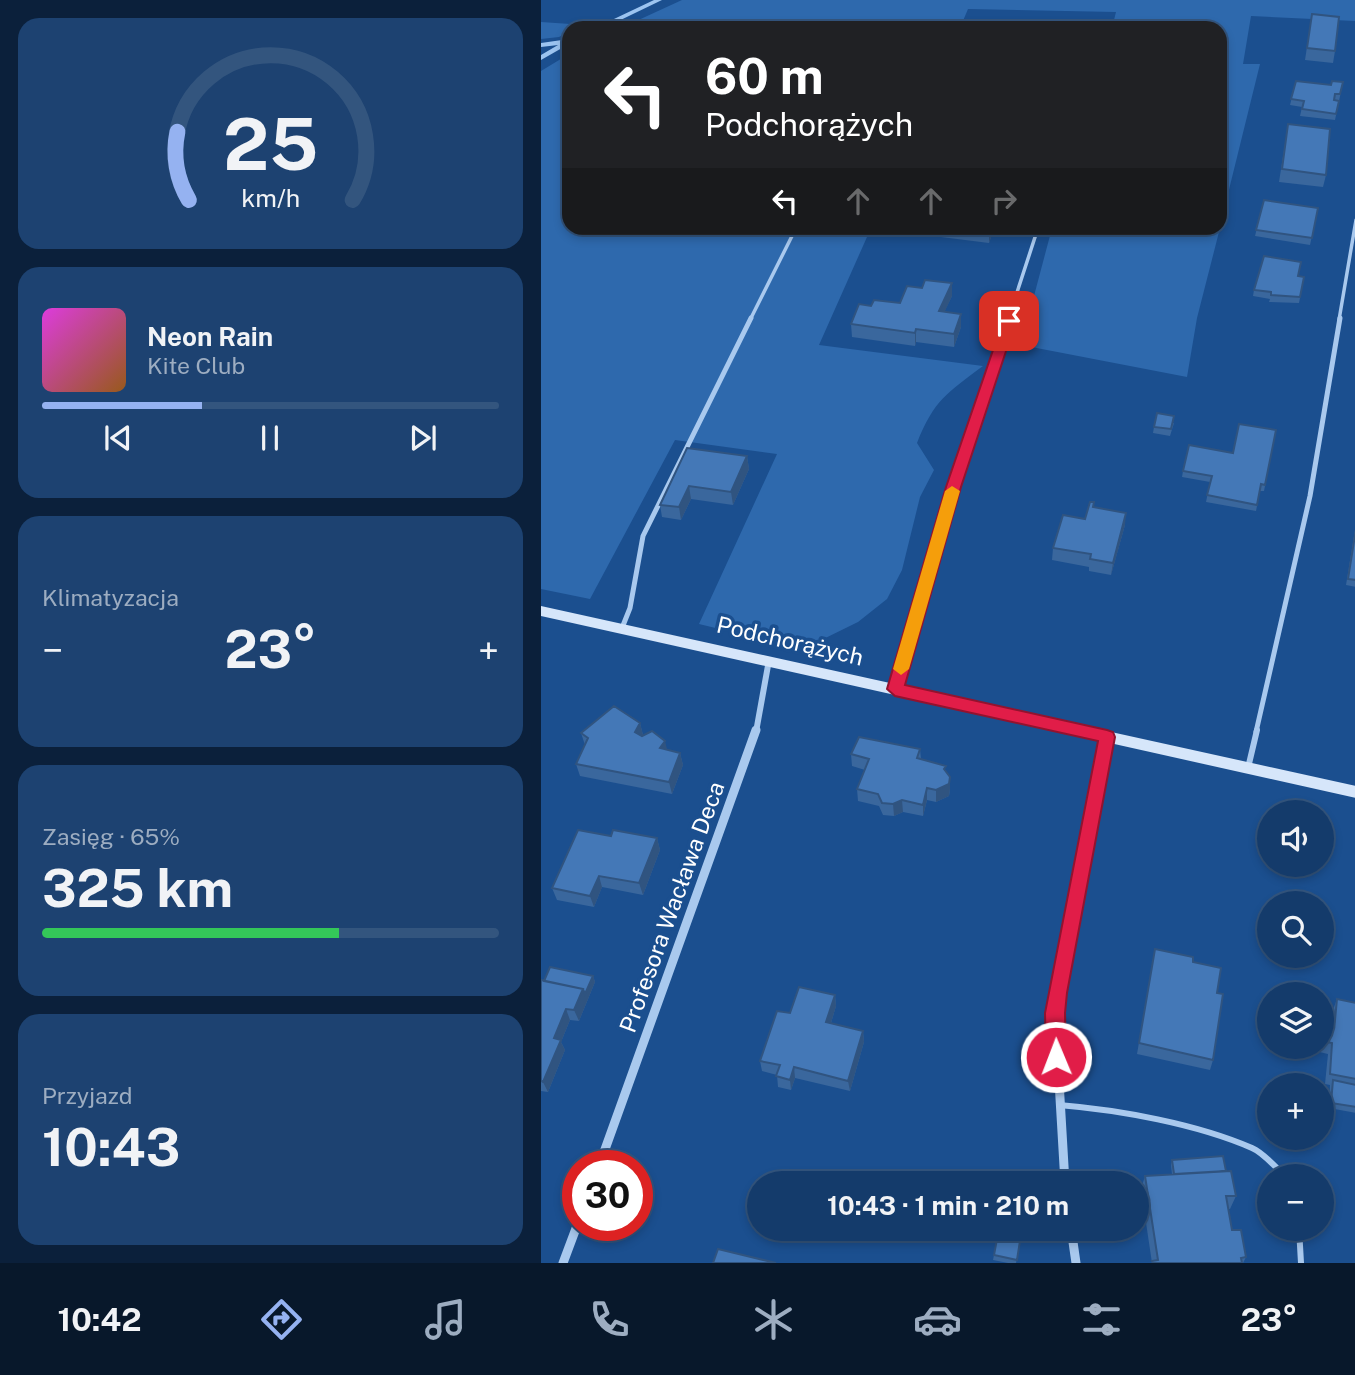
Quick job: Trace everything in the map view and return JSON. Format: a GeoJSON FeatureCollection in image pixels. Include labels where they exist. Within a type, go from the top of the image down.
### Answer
{"type":"FeatureCollection","features":[{"type":"Feature","properties":{"kind":"street","name":"Podchorążych"},"geometry":{"type":"LineString","coordinates":[[541,611],[769,658],[895,689],[1355,792]]}},
{"type":"Feature","properties":{"kind":"street","name":"Profesora Wacława Deca"},"geometry":{"type":"LineString","coordinates":[[605,1150],[754,741],[769,658]]}},
{"type":"Feature","properties":{"kind":"street"},"geometry":{"type":"LineString","coordinates":[[1064,1171],[1055,1013],[1107,737]]}},
{"type":"Feature","properties":{"kind":"street"},"geometry":{"type":"LineString","coordinates":[[563,1263],[571,1241]]}},
{"type":"Feature","properties":{"kind":"street"},"geometry":{"type":"LineString","coordinates":[[1072,1241],[1075,1263]]}},
{"type":"Feature","properties":{"kind":"lane"},"geometry":{"type":"LineString","coordinates":[[1248,768],[1310,496],[1355,220]]}},
{"type":"Feature","properties":{"kind":"lane"},"geometry":{"type":"LineString","coordinates":[[622,628],[630,608],[643,536],[793,235]]}},
{"type":"Feature","properties":{"kind":"lane"},"geometry":{"type":"LineString","coordinates":[[895,689],[953,487],[1036,235]]}},
{"type":"Feature","properties":{"kind":"lane"},"geometry":{"type":"LineString","coordinates":[[1059,1105],[1097,1108],[1180,1125],[1255,1149],[1272,1164]]}},
{"type":"Feature","properties":{"kind":"lane"},"geometry":{"type":"LineString","coordinates":[[1300,1241],[1301,1263]]}},
{"type":"Feature","properties":{"kind":"shaded area"},"geometry":{"type":"Polygon","coordinates":[[[682,0],[1356,0],[1355,21],[1251,16],[1243,64],[1260,64],[1227,198],[1227,21],[1114,21],[1116,12],[968,9],[963,21],[636,21],[682,0]]]}},
{"type":"Feature","properties":{"kind":"shaded area"},"geometry":{"type":"Polygon","coordinates":[[[541,22],[562,23],[562,36],[541,39],[541,22]]]}},
{"type":"Feature","properties":{"kind":"shaded area"},"geometry":{"type":"Polygon","coordinates":[[[562,58],[562,235],[868,235],[819,345],[983,366],[943,398],[923,428],[917,443],[934,470],[920,497],[902,570],[887,599],[858,622],[803,649],[699,624],[777,454],[675,440],[590,599],[541,589],[541,71],[562,58]]]}},
{"type":"Feature","properties":{"kind":"shaded area"},"geometry":{"type":"Polygon","coordinates":[[[1050,235],[1218,235],[1197,318],[1187,377],[1021,345],[1050,235]]]}},
{"type":"Feature","properties":{"kind":"building"},"geometry":{"type":"Polygon","coordinates":[[[1312,14],[1339,17],[1335,51],[1307,48],[1312,14]]]}},
{"type":"Feature","properties":{"kind":"building"},"geometry":{"type":"Polygon","coordinates":[[[1296,81],[1331,85],[1332,81],[1343,82],[1340,94],[1335,94],[1334,100],[1339,101],[1336,114],[1302,109],[1304,101],[1291,99],[1296,81]]]}},
{"type":"Feature","properties":{"kind":"building"},"geometry":{"type":"Polygon","coordinates":[[[1288,124],[1330,129],[1326,175],[1282,169],[1288,124]]]}},
{"type":"Feature","properties":{"kind":"building"},"geometry":{"type":"Polygon","coordinates":[[[1264,200],[1318,208],[1312,238],[1256,230],[1264,200]]]}},
{"type":"Feature","properties":{"kind":"building"},"geometry":{"type":"Polygon","coordinates":[[[1264,256],[1301,262],[1298,276],[1304,277],[1300,297],[1271,295],[1271,292],[1254,290],[1264,256]]]}},
{"type":"Feature","properties":{"kind":"building"},"geometry":{"type":"Polygon","coordinates":[[[925,280],[952,283],[939,311],[961,314],[954,334],[916,329],[915,333],[851,324],[859,304],[871,306],[874,300],[900,303],[907,286],[922,288],[925,280]]]}},
{"type":"Feature","properties":{"kind":"building"},"geometry":{"type":"Polygon","coordinates":[[[1157,413],[1174,416],[1171,429],[1154,427],[1157,413]]]}},
{"type":"Feature","properties":{"kind":"building"},"geometry":{"type":"Polygon","coordinates":[[[1239,424],[1276,430],[1265,485],[1261,484],[1257,505],[1207,495],[1212,476],[1183,471],[1189,445],[1233,453],[1239,424]]]}},
{"type":"Feature","properties":{"kind":"building"},"geometry":{"type":"Polygon","coordinates":[[[687,448],[747,456],[731,492],[689,486],[679,507],[660,505],[687,448]]]}},
{"type":"Feature","properties":{"kind":"building"},"geometry":{"type":"Polygon","coordinates":[[[1090,502],[1094,502],[1093,507],[1126,513],[1113,563],[1090,559],[1091,554],[1053,548],[1063,515],[1085,519],[1090,502]]]}},
{"type":"Feature","properties":{"kind":"building"},"geometry":{"type":"Polygon","coordinates":[[[1356,529],[1356,580],[1348,579],[1356,529]]]}},
{"type":"Feature","properties":{"kind":"building"},"geometry":{"type":"Polygon","coordinates":[[[614,706],[640,723],[635,732],[642,736],[652,731],[665,741],[660,748],[680,753],[669,782],[576,764],[588,738],[581,733],[614,706]]]}},
{"type":"Feature","properties":{"kind":"building"},"geometry":{"type":"Polygon","coordinates":[[[859,737],[920,749],[917,758],[946,766],[944,769],[950,777],[949,784],[936,790],[927,788],[923,805],[902,800],[893,804],[882,803],[878,794],[857,789],[869,759],[851,754],[859,737]]]}},
{"type":"Feature","properties":{"kind":"building"},"geometry":{"type":"Polygon","coordinates":[[[578,830],[611,836],[613,830],[657,838],[639,883],[599,876],[590,896],[552,888],[578,830]]]}},
{"type":"Feature","properties":{"kind":"building"},"geometry":{"type":"Polygon","coordinates":[[[1155,949],[1193,957],[1193,962],[1221,968],[1217,993],[1223,994],[1213,1060],[1139,1043],[1155,949]]]}},
{"type":"Feature","properties":{"kind":"building"},"geometry":{"type":"Polygon","coordinates":[[[550,967],[593,976],[585,994],[583,989],[544,981],[550,967]]]}},
{"type":"Feature","properties":{"kind":"building"},"geometry":{"type":"Polygon","coordinates":[[[541,980],[583,989],[574,1010],[566,1009],[554,1038],[561,1040],[543,1082],[541,1081],[541,980]]]}},
{"type":"Feature","properties":{"kind":"building"},"geometry":{"type":"Polygon","coordinates":[[[799,987],[835,995],[826,1022],[863,1031],[848,1081],[794,1067],[790,1080],[776,1076],[780,1065],[760,1061],[777,1011],[790,1013],[799,987]]]}},
{"type":"Feature","properties":{"kind":"building"},"geometry":{"type":"Polygon","coordinates":[[[1337,999],[1356,1003],[1356,1079],[1330,1073],[1331,1059],[1334,1059],[1337,999]]]}},
{"type":"Feature","properties":{"kind":"building"},"geometry":{"type":"Polygon","coordinates":[[[1334,1080],[1356,1085],[1356,1107],[1334,1103],[1334,1080]]]}},
{"type":"Feature","properties":{"kind":"building"},"geometry":{"type":"Polygon","coordinates":[[[1223,1156],[1226,1171],[1174,1174],[1172,1160],[1223,1156]]]}},
{"type":"Feature","properties":{"kind":"building"},"geometry":{"type":"Polygon","coordinates":[[[1231,1171],[1236,1196],[1226,1196],[1232,1230],[1241,1230],[1246,1257],[1241,1258],[1242,1263],[1153,1263],[1152,1261],[1158,1260],[1149,1202],[1149,1176],[1231,1171]]]}},
{"type":"Feature","properties":{"kind":"building"},"geometry":{"type":"Polygon","coordinates":[[[997,1241],[1020,1241],[1017,1260],[994,1255],[997,1241]]]}},
{"type":"Feature","properties":{"kind":"building"},"geometry":{"type":"Polygon","coordinates":[[[718,1249],[776,1263],[713,1263],[718,1249]]]}},
{"type":"Feature","properties":{"kind":"waterway"},"geometry":{"type":"LineString","coordinates":[[613,21],[659,0]]}},
{"type":"Feature","properties":{"kind":"waterway"},"geometry":{"type":"LineString","coordinates":[[541,45],[562,42]]}},
{"type":"Feature","properties":{"kind":"waterway"},"geometry":{"type":"LineString","coordinates":[[541,58],[562,45]]}},
{"type":"Feature","properties":{"kind":"slow traffic"},"geometry":{"type":"LineString","coordinates":[[901,669],[952,491]]}},
{"type":"Feature","properties":{"kind":"route"},"geometry":{"type":"LineString","coordinates":[[1009,321],[953,487],[895,689],[1107,737],[1058,993],[1055,1013],[1056,1057]]}}]}
